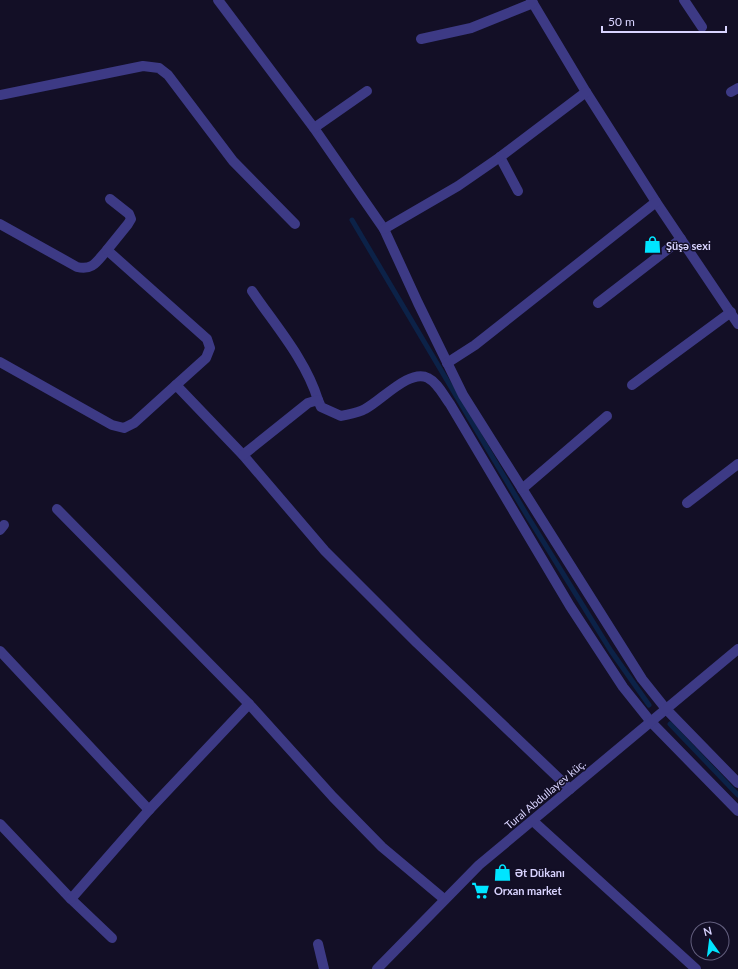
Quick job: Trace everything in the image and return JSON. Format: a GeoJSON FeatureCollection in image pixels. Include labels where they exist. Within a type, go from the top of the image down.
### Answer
{"type":"FeatureCollection","features":[{"type":"Feature","properties":{"kind":"street"},"geometry":{"type":"LineString","coordinates":[[218,0],[314,128],[384,229],[463,395],[624,652],[642,679],[666,709],[738,783]]}},
{"type":"Feature","properties":{"kind":"street"},"geometry":{"type":"LineString","coordinates":[[684,0],[702,27]]}},
{"type":"Feature","properties":{"kind":"street"},"geometry":{"type":"LineString","coordinates":[[421,39],[471,28],[532,2],[586,92],[656,202],[738,324]]}},
{"type":"Feature","properties":{"kind":"street"},"geometry":{"type":"LineString","coordinates":[[0,95],[143,66],[159,68],[168,75],[233,161],[295,224]]}},
{"type":"Feature","properties":{"kind":"street"},"geometry":{"type":"LineString","coordinates":[[314,128],[367,91]]}},
{"type":"Feature","properties":{"kind":"street"},"geometry":{"type":"LineString","coordinates":[[384,229],[458,186],[500,157],[586,92]]}},
{"type":"Feature","properties":{"kind":"street"},"geometry":{"type":"LineString","coordinates":[[500,157],[518,191]]}},
{"type":"Feature","properties":{"kind":"street"},"geometry":{"type":"LineString","coordinates":[[0,224],[76,267],[85,269],[93,265],[107,250],[131,218],[129,214],[110,199]]}},
{"type":"Feature","properties":{"kind":"street"},"geometry":{"type":"LineString","coordinates":[[447,363],[475,345],[656,202]]}},
{"type":"Feature","properties":{"kind":"street"},"geometry":{"type":"LineString","coordinates":[[598,303],[681,239]]}},
{"type":"Feature","properties":{"kind":"street"},"geometry":{"type":"LineString","coordinates":[[0,362],[112,425],[124,428],[134,422],[206,358],[210,348],[207,339],[107,250]]}},
{"type":"Feature","properties":{"kind":"street"},"geometry":{"type":"LineString","coordinates":[[252,291],[298,358],[313,384],[322,407],[341,416],[365,409],[405,381],[417,376],[427,377],[436,383],[570,606],[623,687],[651,722],[738,811]]}},
{"type":"Feature","properties":{"kind":"street"},"geometry":{"type":"LineString","coordinates":[[632,385],[730,312]]}},
{"type":"Feature","properties":{"kind":"street"},"geometry":{"type":"LineString","coordinates":[[176,384],[243,455],[325,551],[417,643],[570,790]]}},
{"type":"Feature","properties":{"kind":"street"},"geometry":{"type":"LineString","coordinates":[[243,455],[308,403],[318,400]]}},
{"type":"Feature","properties":{"kind":"street"},"geometry":{"type":"LineString","coordinates":[[522,489],[607,416]]}},
{"type":"Feature","properties":{"kind":"street"},"geometry":{"type":"LineString","coordinates":[[687,503],[738,464]]}},
{"type":"Feature","properties":{"kind":"street"},"geometry":{"type":"LineString","coordinates":[[57,509],[249,704],[333,797],[382,847],[444,899]]}},
{"type":"Feature","properties":{"kind":"street","name":"Tural Abdullayev küç."},"geometry":{"type":"LineString","coordinates":[[377,969],[479,865],[738,649]]}},
{"type":"Feature","properties":{"kind":"street"},"geometry":{"type":"LineString","coordinates":[[0,651],[149,810]]}},
{"type":"Feature","properties":{"kind":"street"},"geometry":{"type":"LineString","coordinates":[[71,899],[149,810],[249,704]]}},
{"type":"Feature","properties":{"kind":"street"},"geometry":{"type":"LineString","coordinates":[[533,821],[696,969]]}},
{"type":"Feature","properties":{"kind":"street"},"geometry":{"type":"LineString","coordinates":[[0,824],[71,899],[112,938]]}},
{"type":"Feature","properties":{"kind":"street"},"geometry":{"type":"LineString","coordinates":[[318,944],[324,969]]}},
{"type":"Feature","properties":{"kind":"waterway"},"geometry":{"type":"LineString","coordinates":[[352,220],[528,517],[611,651],[649,705]]}},
{"type":"Feature","properties":{"kind":"waterway"},"geometry":{"type":"LineString","coordinates":[[670,724],[738,795]]}},
{"type":"Feature","properties":{"kind":"place","name":"Şüşə sexi"},"geometry":{"type":"Point","coordinates":[653,245]}},
{"type":"Feature","properties":{"kind":"place","name":"Ət Dükanı"},"geometry":{"type":"Point","coordinates":[502,872]}},
{"type":"Feature","properties":{"kind":"place","name":"Orxan market"},"geometry":{"type":"Point","coordinates":[481,890]}}]}
